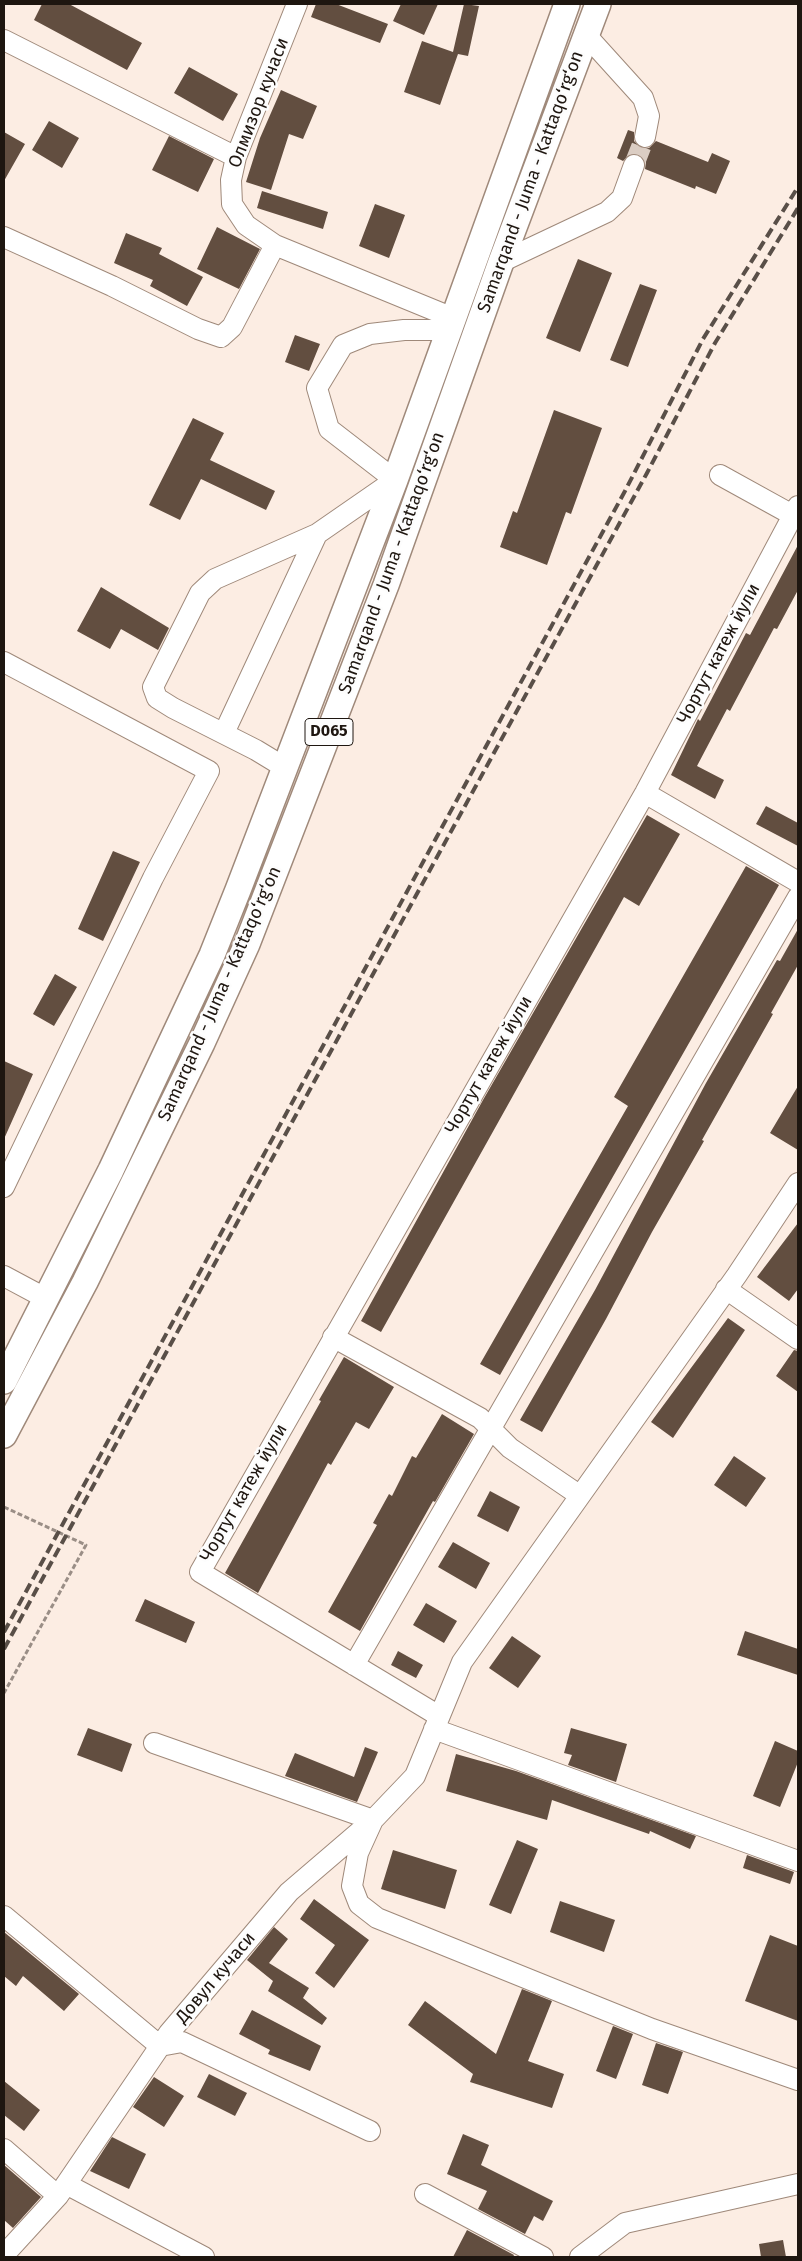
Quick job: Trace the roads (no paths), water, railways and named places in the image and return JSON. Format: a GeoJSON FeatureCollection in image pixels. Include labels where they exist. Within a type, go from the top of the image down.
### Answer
{"type":"FeatureCollection","features":[{"type":"Feature","properties":{"kind":"main road","name":"Samarqand - Juma - Kattaqo‘rg‘on"},"geometry":{"type":"LineString","coordinates":[[4,1381],[47,1300],[111,1170],[212,955],[395,480],[567,4]]}},
{"type":"Feature","properties":{"kind":"main road","name":"Samarqand - Juma - Kattaqo‘rg‘on"},"geometry":{"type":"LineString","coordinates":[[4,1435],[93,1264],[197,1052],[247,944],[386,585],[500,262],[598,4]]}},
{"type":"Feature","properties":{"kind":"main road"},"geometry":{"type":"LineString","coordinates":[[477,254],[500,262]]}},
{"type":"Feature","properties":{"kind":"street","name":"Олмизор кучаси"},"geometry":{"type":"LineString","coordinates":[[276,245],[246,225],[232,204],[231,180],[236,157],[297,4]]}},
{"type":"Feature","properties":{"kind":"street"},"geometry":{"type":"LineString","coordinates":[[586,35],[642,98],[649,116],[645,137]]}},
{"type":"Feature","properties":{"kind":"street"},"geometry":{"type":"LineString","coordinates":[[4,40],[236,157]]}},
{"type":"Feature","properties":{"kind":"street"},"geometry":{"type":"LineString","coordinates":[[500,262],[607,212],[622,198],[634,165]]}},
{"type":"Feature","properties":{"kind":"street"},"geometry":{"type":"LineString","coordinates":[[4,237],[112,286],[198,329],[221,336],[232,328],[276,245],[451,324]]}},
{"type":"Feature","properties":{"kind":"street"},"geometry":{"type":"LineString","coordinates":[[284,767],[224,733],[172,708],[157,698],[153,688],[200,593],[215,579],[317,534],[395,480],[329,429],[317,388],[343,345],[370,334],[451,324]]}},
{"type":"Feature","properties":{"kind":"street","name":"Чортут катеж йули"},"geometry":{"type":"LineString","coordinates":[[720,474],[797,513],[645,793],[200,1572],[354,1665],[436,1722],[798,1861]]}},
{"type":"Feature","properties":{"kind":"street"},"geometry":{"type":"LineString","coordinates":[[224,733],[317,534]]}},
{"type":"Feature","properties":{"kind":"street"},"geometry":{"type":"LineString","coordinates":[[4,662],[209,771],[153,878],[4,1187]]}},
{"type":"Feature","properties":{"kind":"street"},"geometry":{"type":"LineString","coordinates":[[645,793],[798,882]]}},
{"type":"Feature","properties":{"kind":"street"},"geometry":{"type":"LineString","coordinates":[[354,1665],[798,897]]}},
{"type":"Feature","properties":{"kind":"street"},"geometry":{"type":"LineString","coordinates":[[436,1722],[462,1662],[726,1289],[798,1183]]}},
{"type":"Feature","properties":{"kind":"street"},"geometry":{"type":"LineString","coordinates":[[4,1276],[47,1300]]}},
{"type":"Feature","properties":{"kind":"street"},"geometry":{"type":"LineString","coordinates":[[726,1289],[798,1338]]}},
{"type":"Feature","properties":{"kind":"street"},"geometry":{"type":"LineString","coordinates":[[333,1337],[480,1418],[510,1448],[580,1495]]}},
{"type":"Feature","properties":{"kind":"street","name":"Довул кучаси"},"geometry":{"type":"LineString","coordinates":[[4,2255],[62,2190],[160,2046],[290,1892],[373,1820],[415,1776],[436,1722]]}},
{"type":"Feature","properties":{"kind":"street"},"geometry":{"type":"LineString","coordinates":[[154,1743],[373,1820],[358,1853],[352,1886],[359,1904],[376,1918],[652,2029],[798,2080]]}},
{"type":"Feature","properties":{"kind":"street"},"geometry":{"type":"LineString","coordinates":[[4,1916],[160,2046],[182,2042],[370,2131]]}},
{"type":"Feature","properties":{"kind":"street"},"geometry":{"type":"LineString","coordinates":[[4,2149],[62,2190],[204,2257]]}},
{"type":"Feature","properties":{"kind":"street"},"geometry":{"type":"LineString","coordinates":[[580,2257],[625,2223],[798,2184]]}},
{"type":"Feature","properties":{"kind":"street"},"geometry":{"type":"LineString","coordinates":[[425,2194],[542,2257]]}},
{"type":"Feature","properties":{"kind":"tunnel"},"geometry":{"type":"LineString","coordinates":[[634,165],[645,137]]}},
{"type":"Feature","properties":{"kind":"railway"},"geometry":{"type":"LineString","coordinates":[[4,1632],[625,491],[703,339],[798,187]]}},
{"type":"Feature","properties":{"kind":"railway"},"geometry":{"type":"LineString","coordinates":[[4,1649],[647,473],[715,343],[798,208]]}}]}
